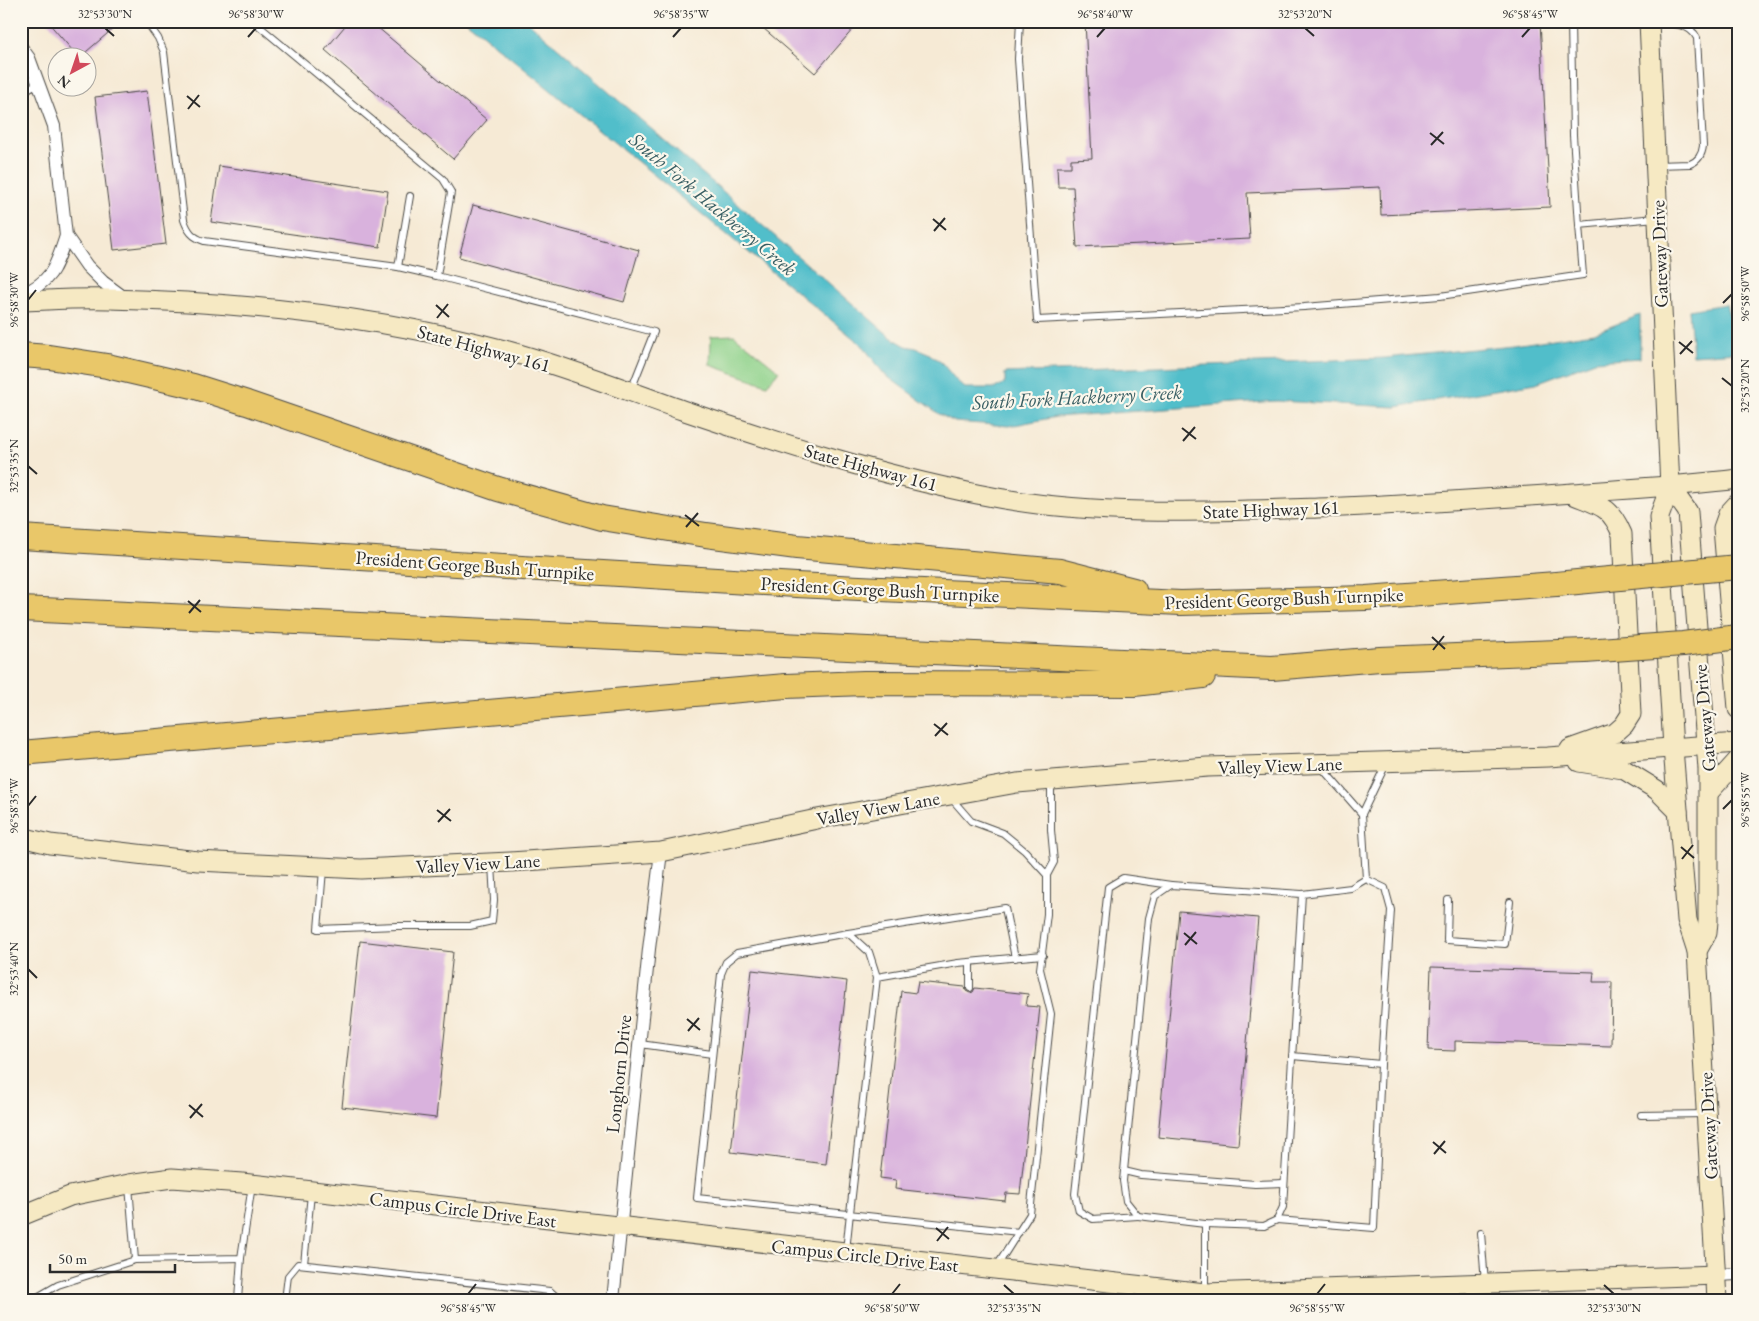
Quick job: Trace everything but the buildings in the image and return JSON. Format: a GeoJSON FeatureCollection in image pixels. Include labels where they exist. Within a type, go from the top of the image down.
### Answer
{"type":"FeatureCollection","features":[{"type":"Feature","properties":{"kind":"highway"},"geometry":{"type":"LineString","coordinates":[[21,355],[49,357],[107,366],[193,386],[498,490],[602,518],[706,535],[797,547],[1060,571],[1181,603]]}},
{"type":"Feature","properties":{"kind":"highway","name":"President George Bush Turnpike"},"geometry":{"type":"LineString","coordinates":[[21,537],[796,585],[1181,603],[1366,598],[1556,584],[1738,567]]}},
{"type":"Feature","properties":{"kind":"highway"},"geometry":{"type":"LineString","coordinates":[[21,609],[1272,668]]}},
{"type":"Feature","properties":{"kind":"highway"},"geometry":{"type":"LineString","coordinates":[[21,753],[786,686],[864,683],[1134,684],[1272,668],[1380,659],[1585,651],[1683,644],[1738,637]]}},
{"type":"Feature","properties":{"kind":"main road","name":"Gateway Drive"},"geometry":{"type":"LineString","coordinates":[[1649,22],[1670,487],[1659,517],[1673,748],[1687,920],[1697,952],[1717,1300]]}},
{"type":"Feature","properties":{"kind":"main road","name":"State Highway 161"},"geometry":{"type":"LineString","coordinates":[[21,301],[106,298],[269,308],[366,321],[438,334],[511,352],[729,426],[842,461],[971,493],[1052,506],[1221,511],[1425,504],[1670,487],[1738,479]]}},
{"type":"Feature","properties":{"kind":"main road","name":"Gateway Drive"},"geometry":{"type":"LineString","coordinates":[[1670,487],[1688,512],[1707,745],[1709,792],[1708,921],[1707,933],[1697,952]]}},
{"type":"Feature","properties":{"kind":"main road"},"geometry":{"type":"LineString","coordinates":[[1548,757],[1615,733],[1624,725],[1631,714],[1622,534],[1616,520],[1605,507],[1570,493]]}},
{"type":"Feature","properties":{"kind":"main road"},"geometry":{"type":"LineString","coordinates":[[1738,502],[1728,514],[1723,528],[1738,709]]}},
{"type":"Feature","properties":{"kind":"main road","name":"Valley View Lane"},"geometry":{"type":"LineString","coordinates":[[21,836],[50,844],[198,861],[361,869],[492,862],[661,852],[817,819],[1017,783],[1208,767],[1548,757],[1738,743]]}},
{"type":"Feature","properties":{"kind":"main road"},"geometry":{"type":"LineString","coordinates":[[1548,757],[1623,770],[1657,790],[1678,811]]}},
{"type":"Feature","properties":{"kind":"main road"},"geometry":{"type":"LineString","coordinates":[[1709,792],[1738,760]]}},
{"type":"Feature","properties":{"kind":"main road","name":"Campus Circle Drive East"},"geometry":{"type":"LineString","coordinates":[[21,1216],[70,1196],[129,1184],[172,1178],[252,1184],[995,1269],[1205,1296],[1717,1275]]}},
{"type":"Feature","properties":{"kind":"street"},"geometry":{"type":"LineString","coordinates":[[21,47],[29,58],[54,126],[66,236],[54,269],[34,289],[21,295]]}},
{"type":"Feature","properties":{"kind":"street"},"geometry":{"type":"LineString","coordinates":[[66,236],[86,266],[102,282],[127,300]]}},
{"type":"Feature","properties":{"kind":"street","name":"Longhorn Drive"},"geometry":{"type":"LineString","coordinates":[[613,1300],[661,852]]}},
{"type":"Feature","properties":{"kind":"street"},"geometry":{"type":"LineString","coordinates":[[1717,1275],[1738,1274]]}},
{"type":"Feature","properties":{"kind":"lane"},"geometry":{"type":"LineString","coordinates":[[146,21],[158,38],[164,52],[184,220],[188,230],[195,238],[204,241],[398,267],[654,332],[631,392]]}},
{"type":"Feature","properties":{"kind":"lane"},"geometry":{"type":"LineString","coordinates":[[254,21],[443,179],[450,192],[437,276]]}},
{"type":"Feature","properties":{"kind":"lane"},"geometry":{"type":"LineString","coordinates":[[1020,21],[1018,59],[1037,320],[1304,307],[1440,296],[1583,275],[1573,135],[1571,21]]}},
{"type":"Feature","properties":{"kind":"lane"},"geometry":{"type":"LineString","coordinates":[[1690,29],[1692,21]]}},
{"type":"Feature","properties":{"kind":"lane"},"geometry":{"type":"LineString","coordinates":[[1723,21],[1738,23]]}},
{"type":"Feature","properties":{"kind":"lane"},"geometry":{"type":"LineString","coordinates":[[1649,22],[1673,24],[1690,29],[1697,38],[1702,152],[1690,164],[1655,165]]}},
{"type":"Feature","properties":{"kind":"lane"},"geometry":{"type":"LineString","coordinates":[[21,93],[38,83]]}},
{"type":"Feature","properties":{"kind":"lane"},"geometry":{"type":"LineString","coordinates":[[398,267],[410,196]]}},
{"type":"Feature","properties":{"kind":"lane"},"geometry":{"type":"LineString","coordinates":[[1579,225],[1658,218]]}},
{"type":"Feature","properties":{"kind":"lane"},"geometry":{"type":"LineString","coordinates":[[1366,879],[1362,814],[1387,762]]}},
{"type":"Feature","properties":{"kind":"lane"},"geometry":{"type":"LineString","coordinates":[[1319,764],[1362,814]]}},
{"type":"Feature","properties":{"kind":"lane"},"geometry":{"type":"LineString","coordinates":[[995,1269],[1030,1214],[1051,1014],[1040,969],[1047,914],[1047,876],[1054,862],[1051,830],[1051,780]]}},
{"type":"Feature","properties":{"kind":"lane"},"geometry":{"type":"LineString","coordinates":[[949,795],[971,821],[1003,833],[1025,851],[1047,876]]}},
{"type":"Feature","properties":{"kind":"lane"},"geometry":{"type":"LineString","coordinates":[[324,867],[318,929],[470,926],[492,921],[494,900],[492,862]]}},
{"type":"Feature","properties":{"kind":"lane"},"geometry":{"type":"LineString","coordinates":[[1123,878],[1171,885],[1302,894],[1351,888],[1366,879],[1385,888],[1391,910],[1381,1064],[1374,1228],[1277,1220],[1264,1226],[1205,1224],[1138,1216],[1093,1219],[1079,1211],[1075,1194],[1108,888],[1123,878]]}},
{"type":"Feature","properties":{"kind":"lane"},"geometry":{"type":"LineString","coordinates":[[1138,1216],[1126,1202],[1123,1181],[1150,918],[1155,896],[1171,885]]}},
{"type":"Feature","properties":{"kind":"lane"},"geometry":{"type":"LineString","coordinates":[[1277,1220],[1283,1208],[1302,894]]}},
{"type":"Feature","properties":{"kind":"lane"},"geometry":{"type":"LineString","coordinates":[[1448,900],[1447,940],[1505,944],[1510,902]]}},
{"type":"Feature","properties":{"kind":"lane"},"geometry":{"type":"LineString","coordinates":[[1015,958],[1005,908],[737,953],[726,962],[721,974],[697,1198],[1019,1232]]}},
{"type":"Feature","properties":{"kind":"lane"},"geometry":{"type":"LineString","coordinates":[[846,1252],[877,978],[869,952],[848,933]]}},
{"type":"Feature","properties":{"kind":"lane"},"geometry":{"type":"LineString","coordinates":[[877,978],[970,962],[1042,956]]}},
{"type":"Feature","properties":{"kind":"lane"},"geometry":{"type":"LineString","coordinates":[[970,962],[970,988]]}},
{"type":"Feature","properties":{"kind":"lane"},"geometry":{"type":"LineString","coordinates":[[640,1044],[712,1054]]}},
{"type":"Feature","properties":{"kind":"lane"},"geometry":{"type":"LineString","coordinates":[[1292,1056],[1381,1064]]}},
{"type":"Feature","properties":{"kind":"lane"},"geometry":{"type":"LineString","coordinates":[[1641,1116],[1707,1114]]}},
{"type":"Feature","properties":{"kind":"lane"},"geometry":{"type":"LineString","coordinates":[[1124,1171],[1141,1175],[1255,1184],[1284,1183]]}},
{"type":"Feature","properties":{"kind":"lane"},"geometry":{"type":"LineString","coordinates":[[129,1184],[135,1260]]}},
{"type":"Feature","properties":{"kind":"lane"},"geometry":{"type":"LineString","coordinates":[[238,1300],[241,1258],[252,1184]]}},
{"type":"Feature","properties":{"kind":"lane"},"geometry":{"type":"LineString","coordinates":[[304,1264],[311,1191]]}},
{"type":"Feature","properties":{"kind":"lane"},"geometry":{"type":"LineString","coordinates":[[1205,1224],[1205,1296]]}},
{"type":"Feature","properties":{"kind":"lane"},"geometry":{"type":"LineString","coordinates":[[1481,1233],[1486,1283]]}},
{"type":"Feature","properties":{"kind":"lane"},"geometry":{"type":"LineString","coordinates":[[32,1300],[58,1285],[135,1260],[241,1258]]}},
{"type":"Feature","properties":{"kind":"lane"},"geometry":{"type":"LineString","coordinates":[[285,1300],[288,1276],[298,1264],[550,1291],[560,1300]]}},
{"type":"Feature","properties":{"kind":"green space"},"geometry":{"type":"Polygon","coordinates":[[[734,335],[779,371],[767,385],[710,365],[711,336],[734,335]]]}},
{"type":"Feature","properties":{"kind":"water","name":"South Fork Hackberry Creek"},"geometry":{"type":"Polygon","coordinates":[[[466,21],[527,21],[892,338],[906,346],[928,353],[942,363],[965,388],[995,388],[1005,383],[1005,373],[1385,358],[1514,345],[1594,333],[1640,315],[1640,358],[1595,361],[1536,383],[1396,407],[1276,401],[1056,417],[1009,426],[955,422],[939,414],[884,374],[863,346],[466,21]]]}},
{"type":"Feature","properties":{"kind":"water"},"geometry":{"type":"Polygon","coordinates":[[[1726,304],[1729,316],[1738,315],[1738,352],[1693,355],[1689,310],[1726,304]]]}}]}
